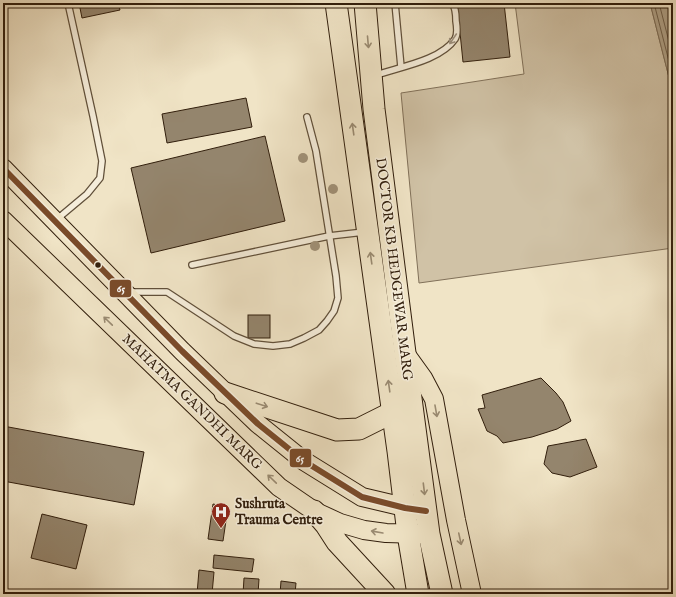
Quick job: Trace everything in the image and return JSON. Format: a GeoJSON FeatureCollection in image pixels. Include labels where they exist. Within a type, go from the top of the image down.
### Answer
{"type":"FeatureCollection","features":[{"type":"Feature","properties":{"kind":"highway","name":"DOCTOR KB HEDGEWAR MARG"},"geometry":{"type":"LineString","coordinates":[[336,3],[405,508]]}},
{"type":"Feature","properties":{"kind":"highway","name":"DOCTOR KB HEDGEWAR MARG"},"geometry":{"type":"LineString","coordinates":[[365,3],[374,109],[430,534]]}},
{"type":"Feature","properties":{"kind":"highway"},"geometry":{"type":"LineString","coordinates":[[225,393],[337,430],[359,429],[393,412]]}},
{"type":"Feature","properties":{"kind":"highway"},"geometry":{"type":"LineString","coordinates":[[405,508],[418,594]]}},
{"type":"Feature","properties":{"kind":"highway"},"geometry":{"type":"LineString","coordinates":[[314,511],[326,525],[337,542],[385,594]]}},
{"type":"Feature","properties":{"kind":"highway"},"geometry":{"type":"LineString","coordinates":[[430,534],[442,594]]}},
{"type":"Feature","properties":{"kind":"main road"},"geometry":{"type":"LineString","coordinates":[[3,168],[182,351],[258,424],[310,465],[362,497],[405,508],[426,511]]}},
{"type":"Feature","properties":{"kind":"main road","name":"MAHATMA GANDHI MARG"},"geometry":{"type":"LineString","coordinates":[[3,220],[279,487],[314,511],[340,523],[364,530],[386,533],[430,534]]}},
{"type":"Feature","properties":{"kind":"main road"},"geometry":{"type":"LineString","coordinates":[[405,353],[423,378],[434,399],[456,520],[472,594]]}},
{"type":"Feature","properties":{"kind":"lane"},"geometry":{"type":"LineString","coordinates":[[55,221],[87,194],[100,178],[102,161],[68,3]]}},
{"type":"Feature","properties":{"kind":"lane"},"geometry":{"type":"LineString","coordinates":[[396,3],[401,67]]}},
{"type":"Feature","properties":{"kind":"lane"},"geometry":{"type":"LineString","coordinates":[[371,76],[434,56],[443,50],[455,38],[457,31],[456,12],[452,3]]}},
{"type":"Feature","properties":{"kind":"lane"},"geometry":{"type":"LineString","coordinates":[[124,292],[167,292],[234,336],[254,344],[273,346],[290,344],[319,330],[334,311],[338,298],[336,276],[316,151],[307,117]]}},
{"type":"Feature","properties":{"kind":"lane"},"geometry":{"type":"LineString","coordinates":[[192,265],[329,236],[367,232]]}},
{"type":"Feature","properties":{"kind":"shaded area"},"geometry":{"type":"Polygon","coordinates":[[[515,3],[650,3],[673,93],[673,248],[419,283],[401,93],[524,74],[515,3]]]}},
{"type":"Feature","properties":{"kind":"water"},"geometry":{"type":"Polygon","coordinates":[[[650,3],[673,3],[673,93],[650,3]]]}},
{"type":"Feature","properties":{"kind":"building"},"geometry":{"type":"Polygon","coordinates":[[[79,3],[118,3],[120,10],[82,18],[79,3]]]}},
{"type":"Feature","properties":{"kind":"building"},"geometry":{"type":"Polygon","coordinates":[[[457,3],[504,3],[510,57],[463,62],[457,3]]]}},
{"type":"Feature","properties":{"kind":"building"},"geometry":{"type":"Polygon","coordinates":[[[246,98],[252,127],[167,143],[162,114],[246,98]]]}},
{"type":"Feature","properties":{"kind":"building"},"geometry":{"type":"Polygon","coordinates":[[[265,136],[285,221],[151,253],[131,168],[265,136]]]}},
{"type":"Feature","properties":{"kind":"building"},"geometry":{"type":"Polygon","coordinates":[[[248,315],[270,315],[270,338],[248,338],[248,315]]]}},
{"type":"Feature","properties":{"kind":"building"},"geometry":{"type":"Polygon","coordinates":[[[541,378],[563,402],[571,421],[557,429],[532,437],[503,443],[497,436],[487,431],[478,409],[485,408],[482,395],[541,378]]]}},
{"type":"Feature","properties":{"kind":"building"},"geometry":{"type":"Polygon","coordinates":[[[3,426],[144,452],[134,505],[3,481],[3,426]]]}},
{"type":"Feature","properties":{"kind":"building"},"geometry":{"type":"Polygon","coordinates":[[[586,439],[597,467],[570,477],[552,473],[544,464],[548,446],[586,439]]]}},
{"type":"Feature","properties":{"kind":"building"},"geometry":{"type":"Polygon","coordinates":[[[213,504],[228,507],[223,541],[208,539],[213,504]]]}},
{"type":"Feature","properties":{"kind":"building"},"geometry":{"type":"Polygon","coordinates":[[[42,514],[87,525],[76,569],[31,558],[42,514]]]}},
{"type":"Feature","properties":{"kind":"building"},"geometry":{"type":"Polygon","coordinates":[[[214,555],[254,559],[252,572],[213,568],[214,555]]]}},
{"type":"Feature","properties":{"kind":"building"},"geometry":{"type":"Polygon","coordinates":[[[199,570],[214,572],[212,594],[197,594],[199,570]]]}},
{"type":"Feature","properties":{"kind":"building"},"geometry":{"type":"Polygon","coordinates":[[[244,578],[259,579],[258,594],[243,594],[244,578]]]}},
{"type":"Feature","properties":{"kind":"building"},"geometry":{"type":"Polygon","coordinates":[[[281,581],[296,583],[295,594],[280,594],[281,581]]]}},
{"type":"Feature","properties":{"kind":"transit line","name":"65"},"geometry":{"type":"LineString","coordinates":[[3,168],[182,351],[258,424],[304,461],[362,497],[405,508],[426,511]]}},
{"type":"Feature","properties":{"kind":"place","name":"Sushruta Trauma Centre"},"geometry":{"type":"Point","coordinates":[221,529]}}]}
